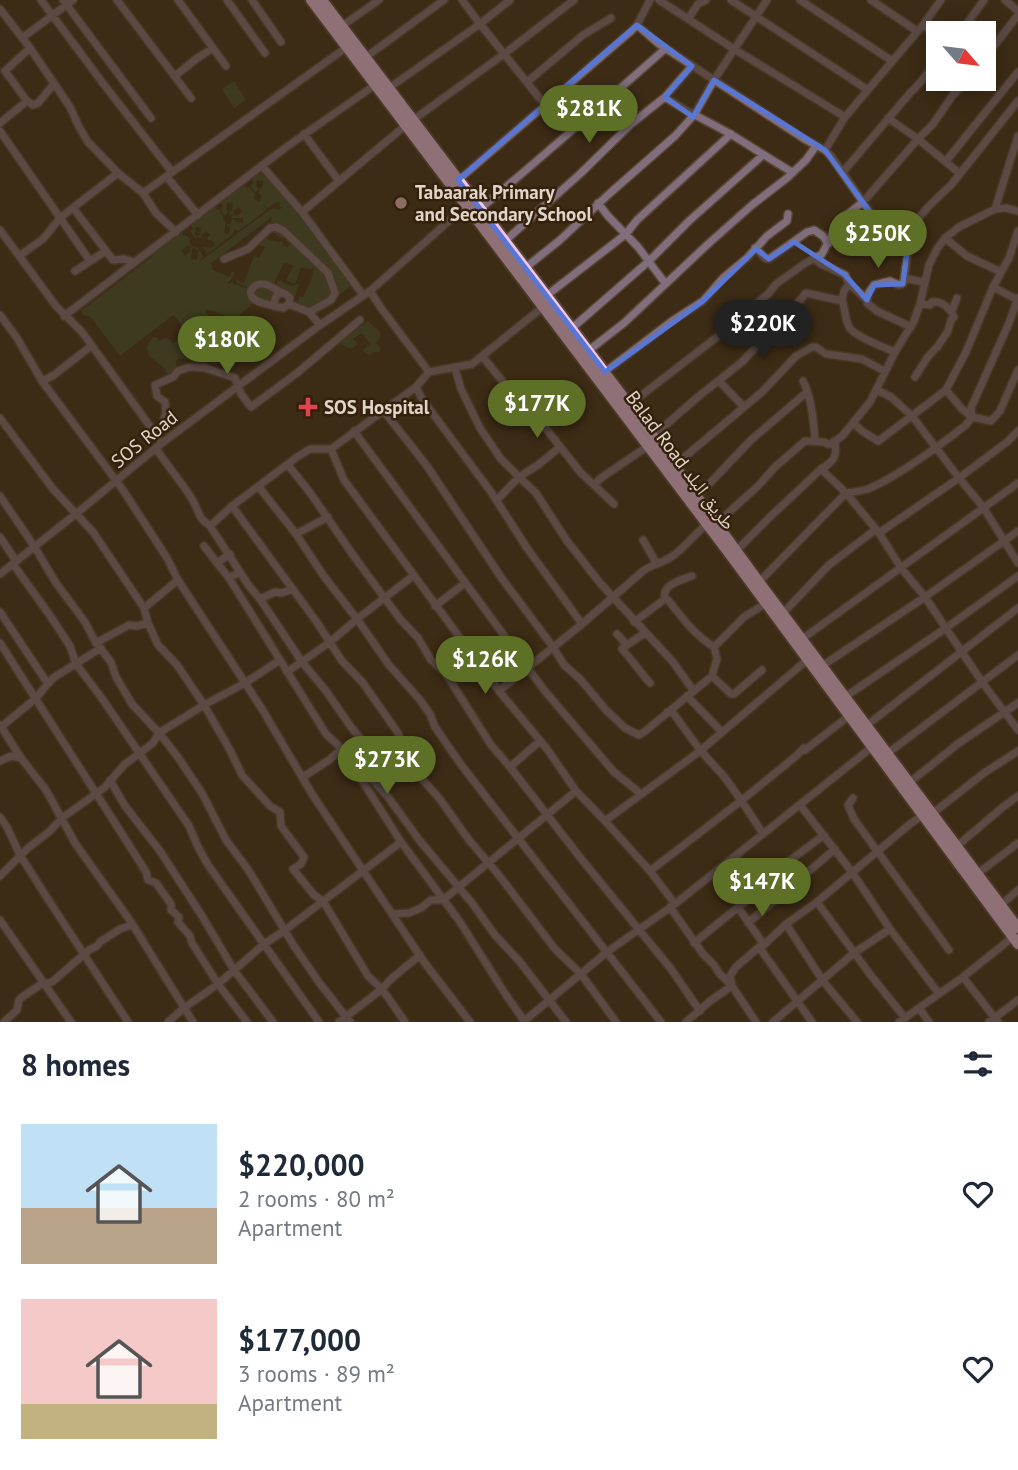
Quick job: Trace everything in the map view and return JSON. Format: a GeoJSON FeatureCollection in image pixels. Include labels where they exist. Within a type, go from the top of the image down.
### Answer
{"type":"FeatureCollection","features":[{"type":"Feature","properties":{"kind":"highway","name":"Balad Road طريق البلد"},"geometry":{"type":"LineString","coordinates":[[311,0],[376,85],[458,180],[473,204],[525,268],[545,301],[572,329],[605,372],[651,441],[674,465],[696,495],[712,524],[737,550],[910,782],[928,814],[1016,936]]}},
{"type":"Feature","properties":{"kind":"highway","name":"Balad Road طريق البلد"},"geometry":{"type":"LineString","coordinates":[[322,0],[389,88],[409,123],[651,441],[712,524],[765,604],[872,747],[957,846],[1000,905],[1016,936]]}},
{"type":"Feature","properties":{"kind":"street"},"geometry":{"type":"LineString","coordinates":[[41,0],[198,215]]}},
{"type":"Feature","properties":{"kind":"street"},"geometry":{"type":"LineString","coordinates":[[117,0],[191,98]]}},
{"type":"Feature","properties":{"kind":"street"},"geometry":{"type":"LineString","coordinates":[[178,0],[226,66]]}},
{"type":"Feature","properties":{"kind":"street"},"geometry":{"type":"LineString","coordinates":[[227,0],[265,52]]}},
{"type":"Feature","properties":{"kind":"street"},"geometry":{"type":"LineString","coordinates":[[252,0],[281,42]]}},
{"type":"Feature","properties":{"kind":"street"},"geometry":{"type":"LineString","coordinates":[[342,26],[379,0]]}},
{"type":"Feature","properties":{"kind":"street"},"geometry":{"type":"LineString","coordinates":[[366,57],[444,0]]}},
{"type":"Feature","properties":{"kind":"street"},"geometry":{"type":"LineString","coordinates":[[462,0],[545,105]]}},
{"type":"Feature","properties":{"kind":"street"},"geometry":{"type":"LineString","coordinates":[[389,88],[510,0]]}},
{"type":"Feature","properties":{"kind":"street"},"geometry":{"type":"LineString","coordinates":[[302,212],[409,123],[574,0]]}},
{"type":"Feature","properties":{"kind":"street"},"geometry":{"type":"LineString","coordinates":[[458,180],[636,25],[650,0]]}},
{"type":"Feature","properties":{"kind":"street"},"geometry":{"type":"LineString","coordinates":[[659,0],[845,117]]}},
{"type":"Feature","properties":{"kind":"street"},"geometry":{"type":"LineString","coordinates":[[688,19],[698,4],[706,0]]}},
{"type":"Feature","properties":{"kind":"street"},"geometry":{"type":"LineString","coordinates":[[731,0],[867,90]]}},
{"type":"Feature","properties":{"kind":"street"},"geometry":{"type":"LineString","coordinates":[[525,268],[560,240],[694,115],[767,0]]}},
{"type":"Feature","properties":{"kind":"street"},"geometry":{"type":"LineString","coordinates":[[800,0],[892,61]]}},
{"type":"Feature","properties":{"kind":"street"},"geometry":{"type":"LineString","coordinates":[[871,0],[926,31]]}},
{"type":"Feature","properties":{"kind":"street"},"geometry":{"type":"LineString","coordinates":[[825,150],[845,117],[920,28],[940,0]]}},
{"type":"Feature","properties":{"kind":"street"},"geometry":{"type":"LineString","coordinates":[[969,21],[984,0]]}},
{"type":"Feature","properties":{"kind":"street"},"geometry":{"type":"LineString","coordinates":[[996,43],[1018,13],[1005,0]]}},
{"type":"Feature","properties":{"kind":"street"},"geometry":{"type":"LineString","coordinates":[[22,38],[68,2],[151,118]]}},
{"type":"Feature","properties":{"kind":"street"},"geometry":{"type":"LineString","coordinates":[[0,9],[70,107],[83,136],[118,173],[143,193],[156,213],[176,232]]}},
{"type":"Feature","properties":{"kind":"street"},"geometry":{"type":"LineString","coordinates":[[527,82],[583,35],[611,18]]}},
{"type":"Feature","properties":{"kind":"street"},"geometry":{"type":"LineString","coordinates":[[636,25],[692,66],[825,150],[870,212],[903,229],[910,228],[960,173],[1018,101]]}},
{"type":"Feature","properties":{"kind":"street"},"geometry":{"type":"LineString","coordinates":[[143,193],[347,47]]}},
{"type":"Feature","properties":{"kind":"street"},"geometry":{"type":"LineString","coordinates":[[5,71],[30,48]]}},
{"type":"Feature","properties":{"kind":"street"},"geometry":{"type":"LineString","coordinates":[[175,76],[213,48]]}},
{"type":"Feature","properties":{"kind":"street","name":"SOS Road"},"geometry":{"type":"LineString","coordinates":[[0,574],[159,446],[367,293],[473,204],[560,142],[666,48]]}},
{"type":"Feature","properties":{"kind":"street"},"geometry":{"type":"LineString","coordinates":[[0,63],[27,101],[33,105],[54,84]]}},
{"type":"Feature","properties":{"kind":"street"},"geometry":{"type":"LineString","coordinates":[[505,241],[631,124],[665,97],[692,66]]}},
{"type":"Feature","properties":{"kind":"street"},"geometry":{"type":"LineString","coordinates":[[946,161],[1018,72]]}},
{"type":"Feature","properties":{"kind":"street"},"geometry":{"type":"LineString","coordinates":[[843,172],[918,87],[926,73]]}},
{"type":"Feature","properties":{"kind":"street"},"geometry":{"type":"LineString","coordinates":[[64,316],[304,134],[376,85]]}},
{"type":"Feature","properties":{"kind":"street"},"geometry":{"type":"LineString","coordinates":[[629,405],[726,330],[776,284],[822,254],[837,225],[863,202],[933,124],[957,91]]}},
{"type":"Feature","properties":{"kind":"street"},"geometry":{"type":"LineString","coordinates":[[665,97],[792,172]]}},
{"type":"Feature","properties":{"kind":"street"},"geometry":{"type":"LineString","coordinates":[[0,123],[27,101]]}},
{"type":"Feature","properties":{"kind":"street"},"geometry":{"type":"LineString","coordinates":[[1010,110],[1018,114]]}},
{"type":"Feature","properties":{"kind":"street"},"geometry":{"type":"LineString","coordinates":[[888,118],[960,173]]}},
{"type":"Feature","properties":{"kind":"street"},"geometry":{"type":"LineString","coordinates":[[0,131],[90,261]]}},
{"type":"Feature","properties":{"kind":"street"},"geometry":{"type":"LineString","coordinates":[[304,134],[339,181]]}},
{"type":"Feature","properties":{"kind":"street"},"geometry":{"type":"LineString","coordinates":[[210,526],[232,506],[310,449],[331,449],[416,387],[429,373],[472,364],[626,234],[646,212],[731,134]]}},
{"type":"Feature","properties":{"kind":"street"},"geometry":{"type":"LineString","coordinates":[[995,209],[1018,136]]}},
{"type":"Feature","properties":{"kind":"street"},"geometry":{"type":"LineString","coordinates":[[588,351],[624,323],[752,205],[787,178],[816,146]]}},
{"type":"Feature","properties":{"kind":"street"},"geometry":{"type":"LineString","coordinates":[[572,329],[763,155]]}},
{"type":"Feature","properties":{"kind":"street"},"geometry":{"type":"LineString","coordinates":[[262,166],[381,308],[429,373]]}},
{"type":"Feature","properties":{"kind":"street"},"geometry":{"type":"LineString","coordinates":[[19,256],[43,239],[61,217],[118,173]]}},
{"type":"Feature","properties":{"kind":"street"},"geometry":{"type":"LineString","coordinates":[[598,203],[638,247],[665,283]]}},
{"type":"Feature","properties":{"kind":"street"},"geometry":{"type":"LineString","coordinates":[[74,209],[113,260],[134,262]]}},
{"type":"Feature","properties":{"kind":"street"},"geometry":{"type":"LineString","coordinates":[[499,691],[643,571],[671,557],[712,524],[758,486],[805,441],[828,444],[843,435],[877,390],[895,352],[911,327],[932,258],[945,238],[959,227],[995,209],[1018,211]]}},
{"type":"Feature","properties":{"kind":"street"},"geometry":{"type":"LineString","coordinates":[[605,372],[703,301],[723,278],[787,221],[788,214]]}},
{"type":"Feature","properties":{"kind":"street"},"geometry":{"type":"LineString","coordinates":[[224,260],[248,249],[272,227],[284,231],[328,272],[334,287],[335,293],[331,300],[309,312]]}},
{"type":"Feature","properties":{"kind":"street"},"geometry":{"type":"LineString","coordinates":[[867,300],[874,285],[890,281],[903,284],[910,228]]}},
{"type":"Feature","properties":{"kind":"street"},"geometry":{"type":"LineString","coordinates":[[0,230],[64,316],[82,332],[159,446],[168,467],[191,496],[201,520],[210,526],[302,662],[380,764],[381,767],[371,778],[566,1022]]}},
{"type":"Feature","properties":{"kind":"street"},"geometry":{"type":"LineString","coordinates":[[755,248],[769,259],[803,234],[814,230],[823,236],[828,244]]}},
{"type":"Feature","properties":{"kind":"street"},"geometry":{"type":"LineString","coordinates":[[853,423],[878,440],[946,390],[1009,258],[1018,231]]}},
{"type":"Feature","properties":{"kind":"street"},"geometry":{"type":"LineString","coordinates":[[945,238],[967,256],[1001,272]]}},
{"type":"Feature","properties":{"kind":"street"},"geometry":{"type":"LineString","coordinates":[[75,271],[106,251]]}},
{"type":"Feature","properties":{"kind":"street"},"geometry":{"type":"LineString","coordinates":[[814,258],[845,275],[849,284],[877,311],[911,327]]}},
{"type":"Feature","properties":{"kind":"street"},"geometry":{"type":"LineString","coordinates":[[904,280],[923,282],[925,279]]}},
{"type":"Feature","properties":{"kind":"street"},"geometry":{"type":"LineString","coordinates":[[258,284],[263,284],[289,297],[289,304],[283,308],[274,306],[253,298],[251,293],[258,284]]}},
{"type":"Feature","properties":{"kind":"street"},"geometry":{"type":"LineString","coordinates":[[849,284],[842,299],[846,321],[852,331],[895,352]]}},
{"type":"Feature","properties":{"kind":"street"},"geometry":{"type":"LineString","coordinates":[[759,582],[846,493],[865,490],[885,481],[966,425],[972,417],[971,408],[1018,299],[993,287]]}},
{"type":"Feature","properties":{"kind":"street"},"geometry":{"type":"LineString","coordinates":[[274,306],[275,298],[281,292]]}},
{"type":"Feature","properties":{"kind":"street"},"geometry":{"type":"LineString","coordinates":[[595,484],[651,441],[699,396],[741,362],[774,328],[791,316],[795,306],[806,293],[827,299],[842,299]]}},
{"type":"Feature","properties":{"kind":"street"},"geometry":{"type":"LineString","coordinates":[[915,377],[948,331],[954,317],[952,311],[957,298]]}},
{"type":"Feature","properties":{"kind":"street"},"geometry":{"type":"LineString","coordinates":[[920,304],[930,305],[936,301],[952,311]]}},
{"type":"Feature","properties":{"kind":"street"},"geometry":{"type":"LineString","coordinates":[[289,304],[309,312],[320,325]]}},
{"type":"Feature","properties":{"kind":"street"},"geometry":{"type":"LineString","coordinates":[[0,315],[42,381],[117,481],[312,794],[420,956],[470,1022]]}},
{"type":"Feature","properties":{"kind":"street"},"geometry":{"type":"LineString","coordinates":[[164,418],[165,402],[158,396],[155,385],[185,368],[205,368],[232,376],[245,402],[251,407],[297,373],[360,320]]}},
{"type":"Feature","properties":{"kind":"street"},"geometry":{"type":"LineString","coordinates":[[42,381],[91,346]]}},
{"type":"Feature","properties":{"kind":"street"},"geometry":{"type":"LineString","coordinates":[[674,465],[762,392],[796,356],[812,347],[826,354],[862,359],[884,371],[884,374]]}},
{"type":"Feature","properties":{"kind":"street"},"geometry":{"type":"LineString","coordinates":[[482,356],[529,414],[543,425],[582,472],[614,504]]}},
{"type":"Feature","properties":{"kind":"street"},"geometry":{"type":"LineString","coordinates":[[455,368],[461,389],[480,428],[501,459],[536,493],[567,541],[612,597],[673,662],[690,693],[722,732]]}},
{"type":"Feature","properties":{"kind":"street"},"geometry":{"type":"LineString","coordinates":[[946,390],[972,417],[991,421],[1004,403],[1018,370]]}},
{"type":"Feature","properties":{"kind":"street"},"geometry":{"type":"LineString","coordinates":[[719,381],[743,406]]}},
{"type":"Feature","properties":{"kind":"street"},"geometry":{"type":"LineString","coordinates":[[803,381],[807,389],[816,441]]}},
{"type":"Feature","properties":{"kind":"street"},"geometry":{"type":"LineString","coordinates":[[416,387],[582,624]]}},
{"type":"Feature","properties":{"kind":"street"},"geometry":{"type":"LineString","coordinates":[[877,390],[891,397],[912,416],[983,507],[1018,563]]}},
{"type":"Feature","properties":{"kind":"street"},"geometry":{"type":"LineString","coordinates":[[696,495],[751,440],[807,391]]}},
{"type":"Feature","properties":{"kind":"street"},"geometry":{"type":"LineString","coordinates":[[383,410],[427,466],[564,665],[625,729],[635,735],[644,732],[712,676],[716,659],[714,647],[695,632],[665,599],[663,593],[692,576]]}},
{"type":"Feature","properties":{"kind":"street"},"geometry":{"type":"LineString","coordinates":[[0,418],[53,489],[77,513],[107,552],[144,608],[159,645],[177,665],[204,705],[242,775],[270,806],[280,812],[281,826],[304,857],[293,869],[314,895],[323,901],[368,976],[382,989],[405,1022]]}},
{"type":"Feature","properties":{"kind":"street"},"geometry":{"type":"LineString","coordinates":[[354,431],[527,668],[614,772],[641,794]]}},
{"type":"Feature","properties":{"kind":"street"},"geometry":{"type":"LineString","coordinates":[[783,613],[829,565],[960,478],[1018,431]]}},
{"type":"Feature","properties":{"kind":"street"},"geometry":{"type":"LineString","coordinates":[[737,550],[769,517],[829,464],[837,450],[834,441]]}},
{"type":"Feature","properties":{"kind":"street"},"geometry":{"type":"LineString","coordinates":[[497,500],[519,477],[560,447]]}},
{"type":"Feature","properties":{"kind":"street"},"geometry":{"type":"LineString","coordinates":[[331,449],[344,480],[435,606],[576,791],[650,871],[694,943],[732,986],[756,1022]]}},
{"type":"Feature","properties":{"kind":"street"},"geometry":{"type":"LineString","coordinates":[[288,465],[400,619],[418,638],[430,660],[446,674],[491,745],[671,969],[700,1011]]}},
{"type":"Feature","properties":{"kind":"street"},"geometry":{"type":"LineString","coordinates":[[821,470],[846,493],[877,531],[1018,730]]}},
{"type":"Feature","properties":{"kind":"street"},"geometry":{"type":"LineString","coordinates":[[802,639],[1018,483]]}},
{"type":"Feature","properties":{"kind":"street"},"geometry":{"type":"LineString","coordinates":[[259,487],[390,665],[420,699],[444,741],[661,1022]]}},
{"type":"Feature","properties":{"kind":"street"},"geometry":{"type":"LineString","coordinates":[[0,496],[111,662],[116,677],[132,704],[159,733],[202,793],[226,840],[345,1020],[360,1004],[420,956]]}},
{"type":"Feature","properties":{"kind":"street"},"geometry":{"type":"LineString","coordinates":[[232,506],[342,661],[363,683],[398,733],[421,778],[616,1022]]}},
{"type":"Feature","properties":{"kind":"street"},"geometry":{"type":"LineString","coordinates":[[296,534],[328,517]]}},
{"type":"Feature","properties":{"kind":"street"},"geometry":{"type":"LineString","coordinates":[[822,666],[1018,531]]}},
{"type":"Feature","properties":{"kind":"street"},"geometry":{"type":"LineString","coordinates":[[0,537],[70,646],[76,664],[189,825],[208,865],[319,1022]]}},
{"type":"Feature","properties":{"kind":"street"},"geometry":{"type":"LineString","coordinates":[[643,540],[657,564]]}},
{"type":"Feature","properties":{"kind":"street"},"geometry":{"type":"LineString","coordinates":[[204,545],[229,578],[326,734],[342,749],[385,819],[460,922],[524,1022],[607,952],[672,906],[872,747]]}},
{"type":"Feature","properties":{"kind":"street"},"geometry":{"type":"LineString","coordinates":[[217,563],[230,555]]}},
{"type":"Feature","properties":{"kind":"street"},"geometry":{"type":"LineString","coordinates":[[229,578],[240,572]]}},
{"type":"Feature","properties":{"kind":"street"},"geometry":{"type":"LineString","coordinates":[[288,671],[330,642],[414,576]]}},
{"type":"Feature","properties":{"kind":"street"},"geometry":{"type":"LineString","coordinates":[[845,697],[1018,576]]}},
{"type":"Feature","properties":{"kind":"street"},"geometry":{"type":"LineString","coordinates":[[260,599],[275,592],[285,579]]}},
{"type":"Feature","properties":{"kind":"street"},"geometry":{"type":"LineString","coordinates":[[144,608],[178,580]]}},
{"type":"Feature","properties":{"kind":"street"},"geometry":{"type":"LineString","coordinates":[[435,606],[465,583]]}},
{"type":"Feature","properties":{"kind":"street"},"geometry":{"type":"LineString","coordinates":[[275,592],[282,593],[293,589]]}},
{"type":"Feature","properties":{"kind":"street"},"geometry":{"type":"LineString","coordinates":[[634,622],[665,599]]}},
{"type":"Feature","properties":{"kind":"street"},"geometry":{"type":"LineString","coordinates":[[714,647],[744,617],[765,604]]}},
{"type":"Feature","properties":{"kind":"street"},"geometry":{"type":"LineString","coordinates":[[867,725],[1018,608]]}},
{"type":"Feature","properties":{"kind":"street"},"geometry":{"type":"LineString","coordinates":[[0,612],[48,684]]}},
{"type":"Feature","properties":{"kind":"street"},"geometry":{"type":"LineString","coordinates":[[148,623],[129,625],[98,646],[59,674],[35,699],[1,726],[46,790],[75,843],[132,925],[193,1022]]}},
{"type":"Feature","properties":{"kind":"street"},"geometry":{"type":"LineString","coordinates":[[645,633],[622,649],[650,683]]}},
{"type":"Feature","properties":{"kind":"street"},"geometry":{"type":"LineString","coordinates":[[617,634],[627,645]]}},
{"type":"Feature","properties":{"kind":"street"},"geometry":{"type":"LineString","coordinates":[[0,643],[136,856],[148,880],[156,883],[171,904],[172,910],[179,917],[178,922],[190,936],[218,984],[247,1022]]}},
{"type":"Feature","properties":{"kind":"street"},"geometry":{"type":"LineString","coordinates":[[888,753],[1018,656]]}},
{"type":"Feature","properties":{"kind":"street"},"geometry":{"type":"LineString","coordinates":[[0,876],[62,818],[104,788],[124,765],[153,743],[159,733],[280,660]]}},
{"type":"Feature","properties":{"kind":"street"},"geometry":{"type":"LineString","coordinates":[[605,821],[700,751],[807,660]]}},
{"type":"Feature","properties":{"kind":"street"},"geometry":{"type":"LineString","coordinates":[[712,676],[734,694],[762,670]]}},
{"type":"Feature","properties":{"kind":"street"},"geometry":{"type":"LineString","coordinates":[[910,782],[1018,703]]}},
{"type":"Feature","properties":{"kind":"street"},"geometry":{"type":"LineString","coordinates":[[667,712],[673,713],[700,751],[724,776],[763,834]]}},
{"type":"Feature","properties":{"kind":"street"},"geometry":{"type":"LineString","coordinates":[[650,871],[804,748],[805,750],[849,716]]}},
{"type":"Feature","properties":{"kind":"street"},"geometry":{"type":"LineString","coordinates":[[509,766],[540,741]]}},
{"type":"Feature","properties":{"kind":"street"},"geometry":{"type":"LineString","coordinates":[[303,777],[342,749]]}},
{"type":"Feature","properties":{"kind":"street"},"geometry":{"type":"LineString","coordinates":[[732,986],[730,976],[736,967],[786,924],[817,902],[910,824],[1018,751]]}},
{"type":"Feature","properties":{"kind":"street"},"geometry":{"type":"LineString","coordinates":[[0,761],[10,756],[21,758]]}},
{"type":"Feature","properties":{"kind":"street"},"geometry":{"type":"LineString","coordinates":[[110,780],[125,806],[160,851],[234,970],[273,1022]]}},
{"type":"Feature","properties":{"kind":"street"},"geometry":{"type":"LineString","coordinates":[[393,914],[409,913],[431,900],[443,900],[576,791]]}},
{"type":"Feature","properties":{"kind":"street"},"geometry":{"type":"LineString","coordinates":[[957,846],[1018,796]]}},
{"type":"Feature","properties":{"kind":"street"},"geometry":{"type":"LineString","coordinates":[[853,798],[848,805],[854,819],[949,950]]}},
{"type":"Feature","properties":{"kind":"street"},"geometry":{"type":"LineString","coordinates":[[800,806],[835,849],[939,994]]}},
{"type":"Feature","properties":{"kind":"street"},"geometry":{"type":"LineString","coordinates":[[0,817],[20,855],[128,1022]]}},
{"type":"Feature","properties":{"kind":"street"},"geometry":{"type":"LineString","coordinates":[[694,943],[774,878],[777,870],[824,835]]}},
{"type":"Feature","properties":{"kind":"street"},"geometry":{"type":"LineString","coordinates":[[168,1022],[263,945],[401,842]]}},
{"type":"Feature","properties":{"kind":"street"},"geometry":{"type":"LineString","coordinates":[[977,874],[1018,843]]}},
{"type":"Feature","properties":{"kind":"street"},"geometry":{"type":"LineString","coordinates":[[748,923],[835,849]]}},
{"type":"Feature","properties":{"kind":"street"},"geometry":{"type":"LineString","coordinates":[[1000,905],[1018,890]]}},
{"type":"Feature","properties":{"kind":"street"},"geometry":{"type":"LineString","coordinates":[[817,902],[902,1020],[1016,936]]}},
{"type":"Feature","properties":{"kind":"street"},"geometry":{"type":"LineString","coordinates":[[738,907],[797,1003],[812,1022]]}},
{"type":"Feature","properties":{"kind":"street"},"geometry":{"type":"LineString","coordinates":[[0,920],[71,1022]]}},
{"type":"Feature","properties":{"kind":"street"},"geometry":{"type":"LineString","coordinates":[[786,924],[823,981],[857,1022]]}},
{"type":"Feature","properties":{"kind":"street"},"geometry":{"type":"LineString","coordinates":[[0,1015],[5,1022],[17,1010],[22,997],[40,985],[52,982],[113,933],[132,925]]}},
{"type":"Feature","properties":{"kind":"street"},"geometry":{"type":"LineString","coordinates":[[773,1022],[854,953],[890,929]]}},
{"type":"Feature","properties":{"kind":"street"},"geometry":{"type":"LineString","coordinates":[[963,977],[994,1021],[1018,1000]]}},
{"type":"Feature","properties":{"kind":"street"},"geometry":{"type":"LineString","coordinates":[[687,1022],[732,986]]}},
{"type":"Feature","properties":{"kind":"street"},"geometry":{"type":"LineString","coordinates":[[919,1008],[929,1022]]}},
{"type":"Feature","properties":{"kind":"highlighted area"},"geometry":{"type":"Polygon","coordinates":[[[637,25],[692,66],[665,97],[693,117],[714,80],[825,150],[870,212],[910,228],[903,284],[874,285],[867,300],[845,275],[794,242],[769,259],[756,249],[703,301],[605,372],[458,180],[637,25]]]}},
{"type":"Feature","properties":{"kind":"green space"},"geometry":{"type":"Polygon","coordinates":[[[234,81],[246,100],[234,108],[222,89],[234,81]]]}},
{"type":"Feature","properties":{"kind":"green space"},"geometry":{"type":"Polygon","coordinates":[[[266,169],[352,285],[316,314],[314,313],[329,298],[311,312],[297,305],[299,297],[303,297],[311,281],[314,268],[301,267],[295,284],[286,280],[294,265],[284,263],[272,287],[264,283],[251,289],[236,282],[237,280],[244,283],[254,256],[259,258],[265,247],[258,244],[262,236],[271,241],[283,242],[282,246],[288,247],[291,239],[277,236],[275,227],[270,225],[272,217],[211,263],[213,270],[229,277],[232,271],[235,273],[227,283],[251,290],[255,300],[253,303],[235,319],[207,309],[205,313],[209,315],[202,338],[189,333],[173,315],[120,356],[90,316],[85,316],[81,311],[153,256],[152,253],[214,206],[219,209],[226,223],[224,233],[229,234],[230,227],[227,224],[232,220],[243,223],[243,218],[231,218],[242,212],[239,207],[230,216],[233,203],[227,202],[228,211],[224,215],[220,202],[244,184],[255,194],[254,199],[260,201],[259,193],[263,181],[257,180],[256,187],[259,188],[256,193],[250,186],[254,183],[251,179],[266,169]],[[279,201],[267,208],[262,202],[265,211],[238,231],[234,229],[233,234],[207,253],[203,247],[211,248],[215,245],[213,241],[206,239],[210,235],[207,231],[200,238],[198,235],[201,228],[196,227],[195,238],[190,231],[193,229],[190,225],[182,231],[192,245],[181,251],[185,256],[190,248],[195,247],[192,249],[191,259],[197,260],[197,247],[203,256],[199,262],[271,209],[279,210],[284,206],[280,207],[279,201]]]}},
{"type":"Feature","properties":{"kind":"green space"},"geometry":{"type":"Polygon","coordinates":[[[278,280],[291,286],[299,284],[293,303],[289,295],[280,291],[273,297],[274,306],[253,296],[255,286],[263,285],[275,290],[278,280]]]}},
{"type":"Feature","properties":{"kind":"green space"},"geometry":{"type":"Polygon","coordinates":[[[368,321],[380,332],[376,343],[381,348],[379,352],[370,355],[365,353],[362,349],[370,344],[362,333],[353,339],[358,344],[351,349],[340,344],[339,342],[368,321]]]}},
{"type":"Feature","properties":{"kind":"green space"},"geometry":{"type":"Polygon","coordinates":[[[153,337],[160,341],[168,339],[172,344],[177,341],[190,352],[204,351],[208,353],[207,360],[203,364],[186,359],[176,360],[176,367],[170,376],[164,370],[167,370],[149,356],[147,346],[153,337]]]}},
{"type":"Feature","properties":{"kind":"place","name":"Tabaarak Primary and Secondary School"},"geometry":{"type":"Point","coordinates":[401,203]}},
{"type":"Feature","properties":{"kind":"place","name":"SOS Hospital"},"geometry":{"type":"Point","coordinates":[308,407]}}]}
